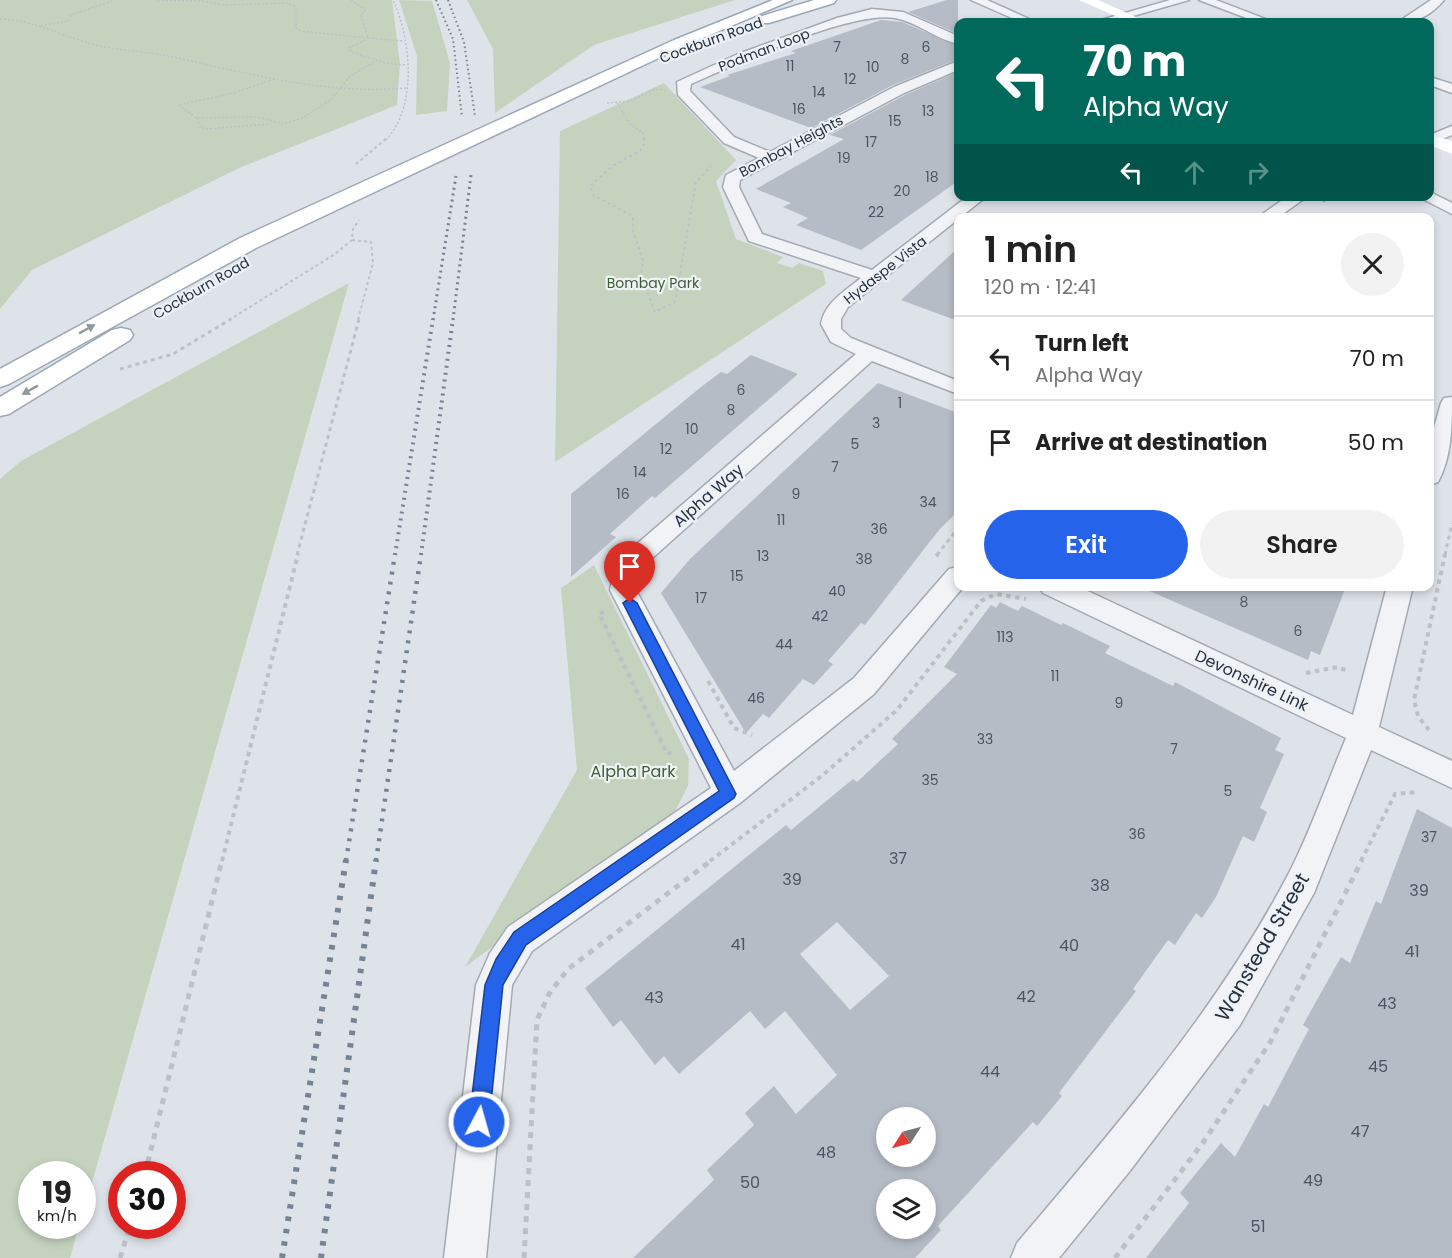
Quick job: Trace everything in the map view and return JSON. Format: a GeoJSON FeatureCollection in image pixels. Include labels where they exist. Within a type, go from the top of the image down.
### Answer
{"type":"FeatureCollection","features":[{"type":"Feature","properties":{"kind":"main road","name":"Cockburn Road"},"geometry":{"type":"LineString","coordinates":[[0,379],[248,243],[351,193],[403,172],[679,43],[784,0]]}},
{"type":"Feature","properties":{"kind":"main road","name":"Cockburn Road"},"geometry":{"type":"LineString","coordinates":[[594,84],[741,28],[829,0]]}},
{"type":"Feature","properties":{"kind":"main road"},"geometry":{"type":"LineString","coordinates":[[1086,0],[1133,17]]}},
{"type":"Feature","properties":{"kind":"main road"},"geometry":{"type":"LineString","coordinates":[[1105,0],[1133,17]]}},
{"type":"Feature","properties":{"kind":"main road","name":"Cockburn Road"},"geometry":{"type":"LineString","coordinates":[[0,408],[403,172]]}},
{"type":"Feature","properties":{"kind":"main road"},"geometry":{"type":"LineString","coordinates":[[0,360],[47,352]]}},
{"type":"Feature","properties":{"kind":"street"},"geometry":{"type":"LineString","coordinates":[[977,0],[1020,18]]}},
{"type":"Feature","properties":{"kind":"street"},"geometry":{"type":"LineString","coordinates":[[1133,17],[1183,0]]}},
{"type":"Feature","properties":{"kind":"street"},"geometry":{"type":"LineString","coordinates":[[1205,0],[1256,18]]}},
{"type":"Feature","properties":{"kind":"street"},"geometry":{"type":"LineString","coordinates":[[1412,18],[1438,0]]}},
{"type":"Feature","properties":{"kind":"street","name":"Podman Loop"},"geometry":{"type":"LineString","coordinates":[[770,157],[729,140],[683,92],[684,82],[841,21],[887,8],[954,38]]}},
{"type":"Feature","properties":{"kind":"street","name":"Bombay Heights"},"geometry":{"type":"LineString","coordinates":[[875,277],[755,237],[731,187],[732,178],[899,90],[954,67]]}},
{"type":"Feature","properties":{"kind":"street"},"geometry":{"type":"LineString","coordinates":[[1434,82],[1452,89]]}},
{"type":"Feature","properties":{"kind":"street"},"geometry":{"type":"LineString","coordinates":[[1434,200],[1452,208]]}},
{"type":"Feature","properties":{"kind":"street","name":"Hydaspe Vista"},"geometry":{"type":"LineString","coordinates":[[958,213],[974,201]]}},
{"type":"Feature","properties":{"kind":"street"},"geometry":{"type":"LineString","coordinates":[[1273,213],[1292,201]]}},
{"type":"Feature","properties":{"kind":"street","name":"Hydaspe Vista"},"geometry":{"type":"LineString","coordinates":[[954,216],[841,303],[831,315],[830,328],[834,335],[844,342],[954,386]]}},
{"type":"Feature","properties":{"kind":"street","name":"Alpha Way"},"geometry":{"type":"LineString","coordinates":[[729,794],[623,590],[627,571],[639,556],[870,352]]}},
{"type":"Feature","properties":{"kind":"street"},"geometry":{"type":"LineString","coordinates":[[1434,464],[1452,403]]}},
{"type":"Feature","properties":{"kind":"street"},"geometry":{"type":"LineString","coordinates":[[465,1258],[494,985],[502,965],[520,939],[729,794],[864,686],[945,569]]}},
{"type":"Feature","properties":{"kind":"street","name":"Devonshire Link"},"geometry":{"type":"LineString","coordinates":[[1050,591],[1363,732],[1452,775]]}},
{"type":"Feature","properties":{"kind":"street","name":"Wanstead Street"},"geometry":{"type":"LineString","coordinates":[[1032,1258],[1115,1158],[1227,1012],[1302,882],[1363,732],[1399,591]]}},
{"type":"Feature","properties":{"kind":"path"},"geometry":{"type":"LineString","coordinates":[[40,26],[68,21],[70,15],[115,0]]}},
{"type":"Feature","properties":{"kind":"path"},"geometry":{"type":"LineString","coordinates":[[158,0],[202,1],[224,5],[288,3],[296,7],[296,28],[301,31],[404,41]]}},
{"type":"Feature","properties":{"kind":"path"},"geometry":{"type":"LineString","coordinates":[[351,0],[365,10],[361,16],[368,38]]}},
{"type":"Feature","properties":{"kind":"path"},"geometry":{"type":"LineString","coordinates":[[355,165],[379,147],[401,118],[408,65],[393,0]]}},
{"type":"Feature","properties":{"kind":"path"},"geometry":{"type":"LineString","coordinates":[[0,19],[40,26],[95,45],[165,55],[240,74],[338,91],[388,92],[406,88]]}},
{"type":"Feature","properties":{"kind":"path"},"geometry":{"type":"LineString","coordinates":[[368,38],[349,48],[351,52],[377,60],[408,65]]}},
{"type":"Feature","properties":{"kind":"path"},"geometry":{"type":"LineString","coordinates":[[274,79],[234,93],[178,105],[197,118],[201,124],[200,127],[206,129],[283,124],[302,118],[332,100],[350,76],[377,60]]}},
{"type":"Feature","properties":{"kind":"path"},"geometry":{"type":"LineString","coordinates":[[605,104],[631,101],[653,90],[672,89]]}},
{"type":"Feature","properties":{"kind":"path"},"geometry":{"type":"LineString","coordinates":[[617,103],[630,124],[643,133],[645,142],[640,151],[614,165],[590,186],[593,195],[633,216],[633,230],[644,261],[641,276],[655,312],[675,302],[696,182],[713,164]]}},
{"type":"Feature","properties":{"kind":"path"},"geometry":{"type":"LineString","coordinates":[[197,118],[256,117],[274,124]]}},
{"type":"Feature","properties":{"kind":"path"},"geometry":{"type":"LineString","coordinates":[[113,371],[144,360],[173,354],[335,254],[352,240],[353,229],[362,214]]}},
{"type":"Feature","properties":{"kind":"path"},"geometry":{"type":"LineString","coordinates":[[148,1161],[300,546],[373,263],[371,242],[352,240]]}},
{"type":"Feature","properties":{"kind":"path"},"geometry":{"type":"LineString","coordinates":[[1436,736],[1422,722],[1414,705],[1452,523]]}},
{"type":"Feature","properties":{"kind":"path"},"geometry":{"type":"LineString","coordinates":[[945,569],[954,541]]}},
{"type":"Feature","properties":{"kind":"path"},"geometry":{"type":"LineString","coordinates":[[524,1258],[537,1020],[549,994],[568,969],[823,775],[897,710],[981,601],[996,594],[1027,599],[1039,591]]}},
{"type":"Feature","properties":{"kind":"path"},"geometry":{"type":"LineString","coordinates":[[611,609],[599,613],[668,754],[681,749]]}},
{"type":"Feature","properties":{"kind":"path"},"geometry":{"type":"LineString","coordinates":[[705,676],[734,728],[753,735],[760,734]]}},
{"type":"Feature","properties":{"kind":"path"},"geometry":{"type":"LineString","coordinates":[[1115,1258],[1202,1144],[1271,1041],[1395,794],[1425,792]]}},
{"type":"Feature","properties":{"kind":"path"},"geometry":{"type":"LineString","coordinates":[[120,1258],[126,1239]]}},
{"type":"Feature","properties":{"kind":"green space"},"geometry":{"type":"Polygon","coordinates":[[[0,0],[392,0],[400,64],[397,105],[239,168],[32,270],[0,309],[0,0]]]}},
{"type":"Feature","properties":{"kind":"green space"},"geometry":{"type":"Polygon","coordinates":[[[399,0],[432,1],[450,63],[447,111],[416,115],[417,56],[399,0]]]}},
{"type":"Feature","properties":{"kind":"green space"},"geometry":{"type":"Polygon","coordinates":[[[467,0],[735,0],[594,45],[495,113],[493,49],[467,0]]]}},
{"type":"Feature","properties":{"kind":"green space","name":"Bombay Park"},"geometry":{"type":"Polygon","coordinates":[[[664,83],[736,160],[716,181],[736,239],[783,257],[777,263],[792,268],[799,263],[823,271],[826,284],[555,462],[560,131],[664,83]]]}},
{"type":"Feature","properties":{"kind":"green space"},"geometry":{"type":"Polygon","coordinates":[[[349,283],[96,1168],[96,1161],[18,1161],[18,1239],[75,1239],[70,1258],[0,1258],[0,479],[21,461],[349,283]]]}},
{"type":"Feature","properties":{"kind":"green space","name":"Alpha Park"},"geometry":{"type":"Polygon","coordinates":[[[594,565],[689,759],[688,786],[674,813],[465,967],[577,770],[561,588],[594,565]]]}},
{"type":"Feature","properties":{"kind":"building"},"geometry":{"type":"Polygon","coordinates":[[[947,0],[958,0],[958,18],[954,18],[954,32],[908,12],[947,0]]]}},
{"type":"Feature","properties":{"kind":"building"},"geometry":{"type":"Polygon","coordinates":[[[881,20],[902,22],[954,44],[954,61],[893,85],[811,128],[700,87],[730,76],[727,75],[796,53],[791,51],[881,20]]]}},
{"type":"Feature","properties":{"kind":"building"},"geometry":{"type":"Polygon","coordinates":[[[954,74],[954,184],[861,250],[796,225],[808,218],[783,207],[791,203],[756,189],[844,139],[830,135],[905,95],[954,74]]]}},
{"type":"Feature","properties":{"kind":"building"},"geometry":{"type":"Polygon","coordinates":[[[954,252],[954,320],[901,300],[954,252]]]}},
{"type":"Feature","properties":{"kind":"building"},"geometry":{"type":"Polygon","coordinates":[[[751,355],[798,374],[655,498],[652,496],[610,534],[616,537],[571,577],[571,494],[701,387],[721,372],[727,374],[751,355]]]}},
{"type":"Feature","properties":{"kind":"building"},"geometry":{"type":"Polygon","coordinates":[[[878,383],[954,412],[954,515],[939,530],[865,625],[861,623],[828,661],[833,664],[814,685],[803,679],[769,718],[763,714],[746,733],[661,593],[690,559],[878,383]]]}},
{"type":"Feature","properties":{"kind":"building"},"geometry":{"type":"Polygon","coordinates":[[[1149,591],[1344,591],[1320,655],[1311,651],[1308,660],[1149,591]]]}},
{"type":"Feature","properties":{"kind":"building"},"geometry":{"type":"Polygon","coordinates":[[[1000,602],[1018,611],[1022,606],[1061,625],[1063,623],[1110,646],[1105,653],[1173,686],[1175,682],[1281,738],[1275,750],[1284,754],[1260,808],[1267,812],[1254,842],[1243,836],[1216,897],[1202,918],[1196,913],[1175,945],[1168,940],[1133,989],[1136,991],[1059,1093],[1062,1096],[1037,1126],[1033,1122],[938,1226],[941,1230],[936,1235],[936,1179],[876,1179],[876,1239],[933,1239],[915,1258],[633,1258],[714,1180],[707,1170],[754,1125],[745,1113],[774,1086],[796,1114],[837,1075],[785,1011],[765,1029],[750,1011],[679,1074],[664,1056],[655,1065],[621,1020],[613,1027],[585,988],[786,825],[791,830],[853,779],[857,782],[898,744],[892,739],[957,674],[944,667],[991,605],[996,608],[1000,602]],[[837,922],[800,954],[850,1010],[889,976],[837,922]]]}},
{"type":"Feature","properties":{"kind":"building"},"geometry":{"type":"Polygon","coordinates":[[[1417,809],[1452,828],[1452,1258],[1146,1258],[1189,1203],[1180,1193],[1221,1143],[1235,1157],[1264,1104],[1268,1107],[1309,1029],[1303,1025],[1341,957],[1350,963],[1376,901],[1381,904],[1417,809]]]}},
{"type":"Feature","properties":{"kind":"railway"},"geometry":{"type":"LineString","coordinates":[[436,0],[453,39],[462,117]]}},
{"type":"Feature","properties":{"kind":"railway"},"geometry":{"type":"LineString","coordinates":[[448,0],[464,42],[475,116]]}},
{"type":"Feature","properties":{"kind":"railway"},"geometry":{"type":"LineString","coordinates":[[453,320],[471,175]]}},
{"type":"Feature","properties":{"kind":"railway"},"geometry":{"type":"LineString","coordinates":[[433,320],[456,176]]}},
{"type":"Feature","properties":{"kind":"railway"},"geometry":{"type":"LineString","coordinates":[[395,555],[433,319]]}},
{"type":"Feature","properties":{"kind":"railway"},"geometry":{"type":"LineString","coordinates":[[421,555],[453,319]]}},
{"type":"Feature","properties":{"kind":"railway"},"geometry":{"type":"LineString","coordinates":[[346,861],[395,554]]}},
{"type":"Feature","properties":{"kind":"railway"},"geometry":{"type":"LineString","coordinates":[[376,861],[421,554]]}},
{"type":"Feature","properties":{"kind":"railway"},"geometry":{"type":"LineString","coordinates":[[282,1258],[346,860]]}},
{"type":"Feature","properties":{"kind":"railway"},"geometry":{"type":"LineString","coordinates":[[321,1258],[376,860]]}},
{"type":"Feature","properties":{"kind":"route"},"geometry":{"type":"LineString","coordinates":[[479,1122],[494,985],[502,965],[520,939],[729,794],[630,603]]}}]}
